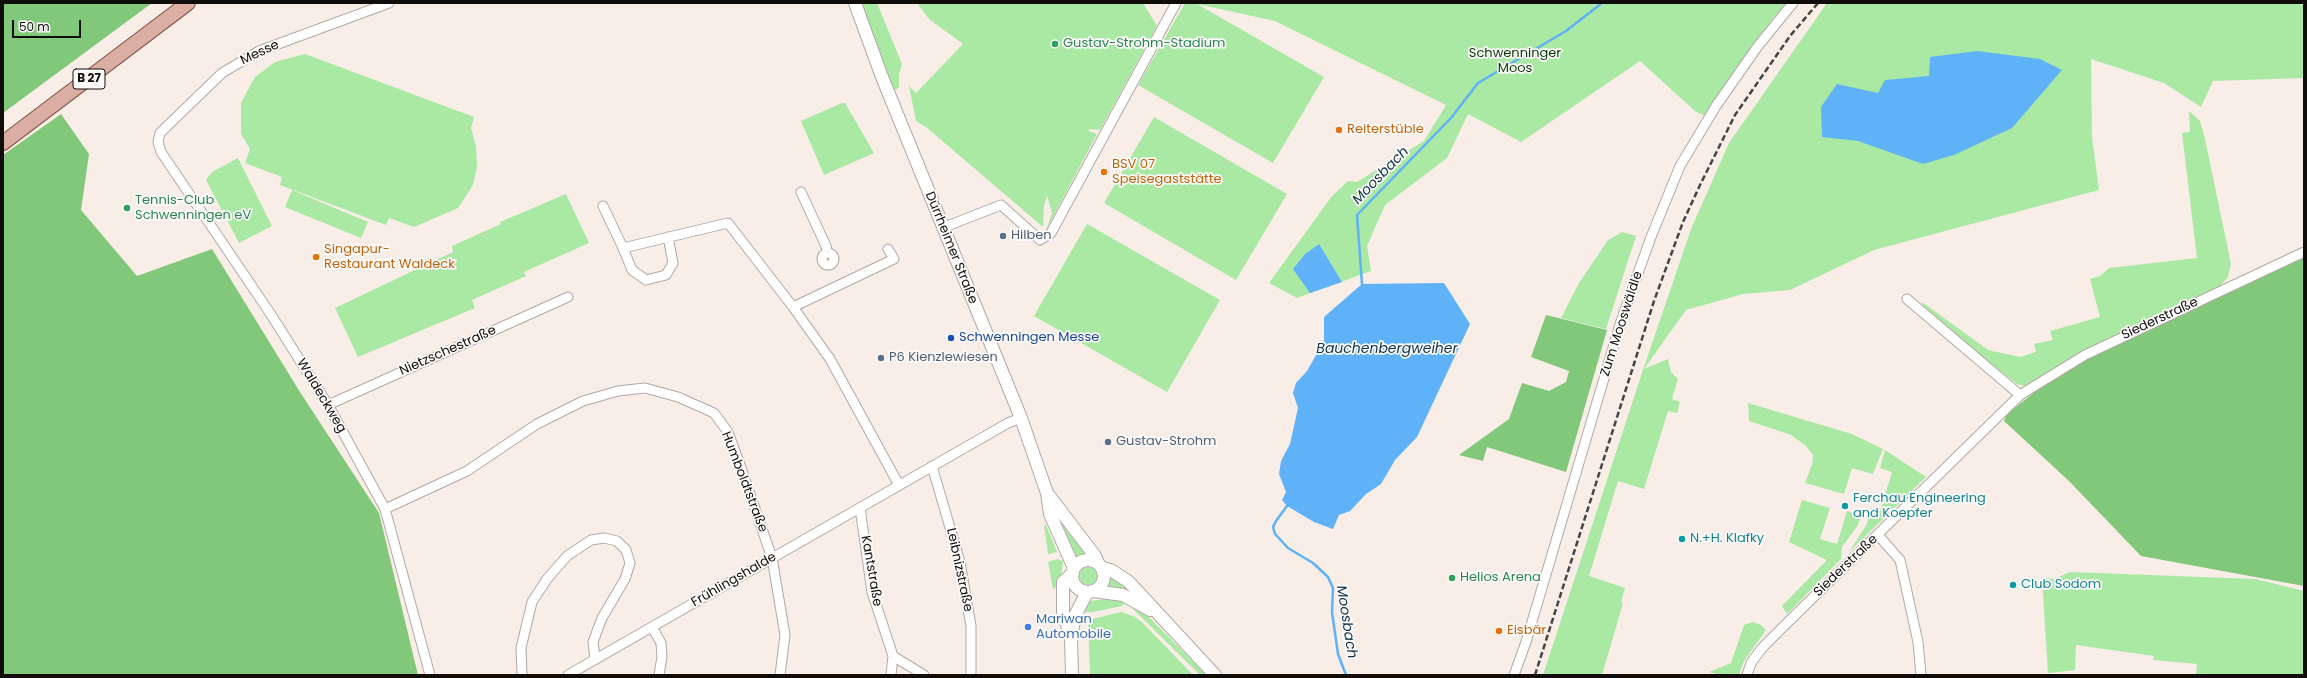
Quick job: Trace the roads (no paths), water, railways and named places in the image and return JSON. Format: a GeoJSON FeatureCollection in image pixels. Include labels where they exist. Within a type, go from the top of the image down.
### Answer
{"type":"FeatureCollection","features":[{"type":"Feature","properties":{"kind":"main road","name":"B 27"},"geometry":{"type":"LineString","coordinates":[[3,143],[188,3]]}},
{"type":"Feature","properties":{"kind":"main road","name":"Dürrheimer Straße"},"geometry":{"type":"LineString","coordinates":[[855,3],[882,78],[942,228],[1021,418],[1047,494],[1050,514],[1074,570]]}},
{"type":"Feature","properties":{"kind":"main road","name":"Dürrheimer Straße"},"geometry":{"type":"LineString","coordinates":[[1047,494],[1095,556],[1100,566]]}},
{"type":"Feature","properties":{"kind":"main road"},"geometry":{"type":"LineString","coordinates":[[1071,638],[1063,612],[1064,582],[1074,570],[1086,560],[1111,570],[1126,579],[1151,606],[1156,614],[1215,675]]}},
{"type":"Feature","properties":{"kind":"main road"},"geometry":{"type":"LineString","coordinates":[[1072,675],[1071,638],[1075,616],[1090,592],[1103,582],[1100,566]]}},
{"type":"Feature","properties":{"kind":"main road"},"geometry":{"type":"LineString","coordinates":[[1074,570],[1075,585],[1090,592],[1123,596],[1156,614]]}},
{"type":"Feature","properties":{"kind":"street","name":"Messe"},"geometry":{"type":"LineString","coordinates":[[158,142],[160,133],[222,73],[252,54],[389,3]]}},
{"type":"Feature","properties":{"kind":"street"},"geometry":{"type":"LineString","coordinates":[[942,228],[1001,205],[1040,240],[1051,233],[1176,3]]}},
{"type":"Feature","properties":{"kind":"street","name":"Zum Mooswäldle"},"geometry":{"type":"LineString","coordinates":[[1514,675],[1528,634],[1622,321],[1651,237],[1680,166],[1716,106],[1758,46],[1793,3]]}},
{"type":"Feature","properties":{"kind":"street","name":"Waldeckweg"},"geometry":{"type":"LineString","coordinates":[[158,142],[161,152],[270,314],[328,405],[385,510],[430,675]]}},
{"type":"Feature","properties":{"kind":"street"},"geometry":{"type":"LineString","coordinates":[[801,192],[826,246],[827,252]]}},
{"type":"Feature","properties":{"kind":"street"},"geometry":{"type":"LineString","coordinates":[[603,206],[632,270],[646,280],[666,275],[673,263],[668,237]]}},
{"type":"Feature","properties":{"kind":"street"},"geometry":{"type":"LineString","coordinates":[[623,248],[728,223],[793,308],[830,360],[900,485]]}},
{"type":"Feature","properties":{"kind":"street"},"geometry":{"type":"LineString","coordinates":[[793,308],[894,259],[888,249]]}},
{"type":"Feature","properties":{"kind":"street","name":"Siederstraße"},"geometry":{"type":"LineString","coordinates":[[1747,675],[1751,663],[1762,648],[2020,395],[2085,355],[2304,252]]}},
{"type":"Feature","properties":{"kind":"street","name":"Nietzschestraße"},"geometry":{"type":"LineString","coordinates":[[328,405],[568,297]]}},
{"type":"Feature","properties":{"kind":"street"},"geometry":{"type":"LineString","coordinates":[[1907,299],[2020,395]]}},
{"type":"Feature","properties":{"kind":"street","name":"Humboldtstraße"},"geometry":{"type":"LineString","coordinates":[[385,510],[466,471],[537,424],[583,401],[618,391],[646,388],[678,397],[714,413],[728,432],[772,558],[785,635],[780,675]]}},
{"type":"Feature","properties":{"kind":"street","name":"Frühlingshalde"},"geometry":{"type":"LineString","coordinates":[[568,675],[932,466],[1021,418]]}},
{"type":"Feature","properties":{"kind":"street","name":"Leibnizstraße"},"geometry":{"type":"LineString","coordinates":[[932,466],[960,562],[971,626],[971,675]]}},
{"type":"Feature","properties":{"kind":"street","name":"Kantstraße"},"geometry":{"type":"LineString","coordinates":[[860,508],[872,592],[894,656],[891,675]]}},
{"type":"Feature","properties":{"kind":"street"},"geometry":{"type":"LineString","coordinates":[[1878,535],[1900,560],[1918,642],[1921,675]]}},
{"type":"Feature","properties":{"kind":"street"},"geometry":{"type":"LineString","coordinates":[[522,675],[521,648],[532,602],[547,579],[567,556],[591,540],[604,538],[617,541],[626,550],[630,564],[625,579],[602,618],[593,642],[595,660]]}},
{"type":"Feature","properties":{"kind":"street"},"geometry":{"type":"LineString","coordinates":[[652,627],[661,643],[662,657],[659,675]]}},
{"type":"Feature","properties":{"kind":"street"},"geometry":{"type":"LineString","coordinates":[[894,656],[924,675]]}},
{"type":"Feature","properties":{"kind":"water"},"geometry":{"type":"Polygon","coordinates":[[[1977,51],[2040,59],[2062,70],[2012,128],[1954,155],[1923,164],[1858,141],[1822,137],[1821,107],[1837,84],[1878,93],[1885,80],[1929,76],[1930,57],[1977,51]]]}},
{"type":"Feature","properties":{"kind":"water"},"geometry":{"type":"Polygon","coordinates":[[[1319,244],[1342,282],[1310,293],[1293,269],[1305,254],[1319,244]]]}},
{"type":"Feature","properties":{"kind":"water","name":"Bauchenbergweiher"},"geometry":{"type":"Polygon","coordinates":[[[1444,283],[1470,324],[1417,437],[1395,460],[1381,484],[1366,494],[1350,511],[1339,515],[1333,529],[1314,522],[1287,506],[1282,500],[1286,492],[1279,474],[1281,461],[1290,444],[1298,408],[1293,393],[1296,383],[1307,371],[1324,341],[1324,317],[1362,284],[1444,283]]]}},
{"type":"Feature","properties":{"kind":"waterway","name":"Moosbach"},"geometry":{"type":"LineString","coordinates":[[1362,284],[1357,215],[1451,118],[1478,83],[1566,31],[1602,3]]}},
{"type":"Feature","properties":{"kind":"waterway","name":"Moosbach"},"geometry":{"type":"LineString","coordinates":[[1287,506],[1273,527],[1275,534],[1288,548],[1313,563],[1328,577],[1333,588],[1332,612],[1338,654],[1346,675]]}},
{"type":"Feature","properties":{"kind":"railway"},"geometry":{"type":"LineString","coordinates":[[1535,675],[1654,301],[1683,222],[1735,115],[1790,36],[1818,3]]}},
{"type":"Feature","properties":{"kind":"place","name":"Gustav-Strohm-Stadium"},"geometry":{"type":"Point","coordinates":[1055,44]}},
{"type":"Feature","properties":{"kind":"place","name":"Reiterstüble"},"geometry":{"type":"Point","coordinates":[1339,130]}},
{"type":"Feature","properties":{"kind":"place","name":"BSV 07 Speisegaststätte"},"geometry":{"type":"Point","coordinates":[1104,172]}},
{"type":"Feature","properties":{"kind":"place","name":"Tennis-Club Schwenningen eV"},"geometry":{"type":"Point","coordinates":[127,208]}},
{"type":"Feature","properties":{"kind":"place","name":"Hilben"},"geometry":{"type":"Point","coordinates":[1003,236]}},
{"type":"Feature","properties":{"kind":"place","name":"Singapur- Restaurant Waldeck"},"geometry":{"type":"Point","coordinates":[316,257]}},
{"type":"Feature","properties":{"kind":"place","name":"Schwenningen Messe"},"geometry":{"type":"Point","coordinates":[951,338]}},
{"type":"Feature","properties":{"kind":"place","name":"P6 Kienzlewiesen"},"geometry":{"type":"Point","coordinates":[881,358]}},
{"type":"Feature","properties":{"kind":"place","name":"Gustav-Strohm"},"geometry":{"type":"Point","coordinates":[1108,442]}},
{"type":"Feature","properties":{"kind":"place","name":"Ferchau Engineering and Koepfer"},"geometry":{"type":"Point","coordinates":[1845,506]}},
{"type":"Feature","properties":{"kind":"place","name":"N.+H. Klafky"},"geometry":{"type":"Point","coordinates":[1682,539]}},
{"type":"Feature","properties":{"kind":"place","name":"Helios Arena"},"geometry":{"type":"Point","coordinates":[1452,578]}},
{"type":"Feature","properties":{"kind":"place","name":"Club Sodom"},"geometry":{"type":"Point","coordinates":[2013,585]}},
{"type":"Feature","properties":{"kind":"place","name":"Mariwan Automobile"},"geometry":{"type":"Point","coordinates":[1028,627]}},
{"type":"Feature","properties":{"kind":"place","name":"Eisbär"},"geometry":{"type":"Point","coordinates":[1499,631]}},
{"type":"Feature","properties":{"kind":"park label","name":"Schwenninger Moos"},"geometry":{"type":"Point","coordinates":[1515,62]}}]}
